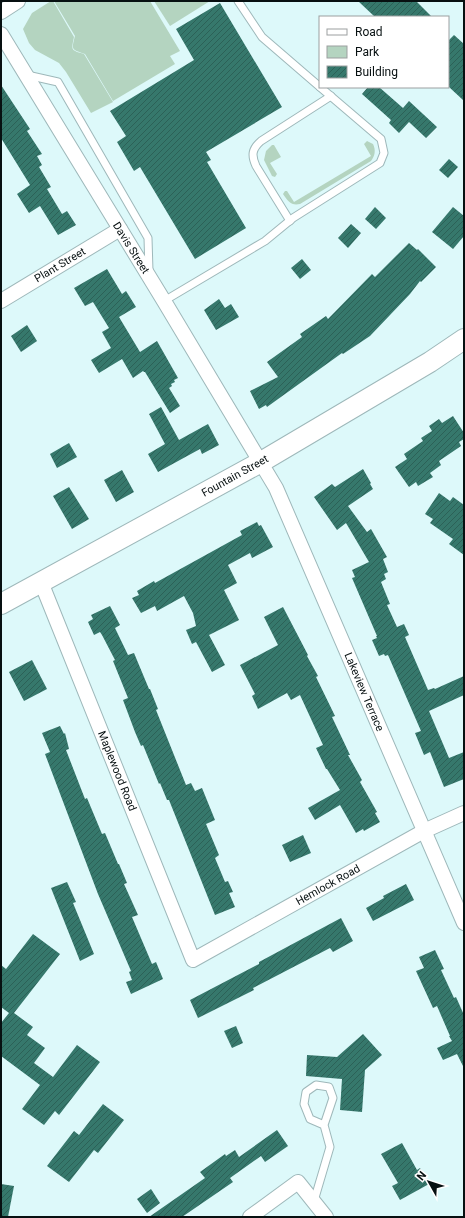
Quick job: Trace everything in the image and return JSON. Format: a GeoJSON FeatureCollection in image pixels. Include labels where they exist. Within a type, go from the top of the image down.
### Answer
{"type":"FeatureCollection","features":[{"type":"Feature","properties":{"kind":"main road","name":"Fountain Street"},"geometry":{"type":"LineString","coordinates":[[1,604],[261,462],[430,362],[464,339]]}},
{"type":"Feature","properties":{"kind":"street"},"geometry":{"type":"LineString","coordinates":[[1,12],[18,1]]}},
{"type":"Feature","properties":{"kind":"street","name":"Davis Street"},"geometry":{"type":"LineString","coordinates":[[1,34],[261,462]]}},
{"type":"Feature","properties":{"kind":"street","name":"Plant Street"},"geometry":{"type":"LineString","coordinates":[[1,302],[120,229]]}},
{"type":"Feature","properties":{"kind":"street","name":"Lakeview Terrace"},"geometry":{"type":"LineString","coordinates":[[261,462],[276,488],[464,923]]}},
{"type":"Feature","properties":{"kind":"street","name":"Maplewood Road"},"geometry":{"type":"LineString","coordinates":[[41,582],[193,960]]}},
{"type":"Feature","properties":{"kind":"street","name":"Hemlock Road"},"geometry":{"type":"LineString","coordinates":[[193,960],[424,831],[464,813]]}},
{"type":"Feature","properties":{"kind":"street"},"geometry":{"type":"LineString","coordinates":[[250,1217],[298,1182],[326,1217]]}},
{"type":"Feature","properties":{"kind":"lane"},"geometry":{"type":"LineString","coordinates":[[238,1],[262,37],[319,86]]}},
{"type":"Feature","properties":{"kind":"lane"},"geometry":{"type":"LineString","coordinates":[[26,74],[58,82],[148,238],[150,277]]}},
{"type":"Feature","properties":{"kind":"lane"},"geometry":{"type":"LineString","coordinates":[[164,301],[265,241],[290,221],[380,163],[384,153],[381,139],[321,88]]}},
{"type":"Feature","properties":{"kind":"lane"},"geometry":{"type":"LineString","coordinates":[[290,221],[256,166],[252,157],[253,152],[261,141],[331,96]]}},
{"type":"Feature","properties":{"kind":"lane"},"geometry":{"type":"LineString","coordinates":[[314,1202],[330,1147],[324,1125],[333,1098],[329,1086],[316,1085],[306,1092],[304,1104],[310,1120],[324,1125]]}},
{"type":"Feature","properties":{"kind":"green space"},"geometry":{"type":"Polygon","coordinates":[[[53,1],[74,37],[72,47],[74,51],[84,54],[113,102],[91,113],[59,63],[35,50],[29,43],[23,29],[32,13],[53,1]]]}},
{"type":"Feature","properties":{"kind":"green space"},"geometry":{"type":"Polygon","coordinates":[[[54,1],[150,1],[180,51],[170,56],[175,64],[113,101],[85,54],[74,49],[73,44],[75,36],[54,1]]]}},
{"type":"Feature","properties":{"kind":"green space"},"geometry":{"type":"Polygon","coordinates":[[[154,1],[210,1],[170,26],[154,1]]]}},
{"type":"Feature","properties":{"kind":"green space"},"geometry":{"type":"Polygon","coordinates":[[[367,141],[373,144],[375,148],[371,161],[300,204],[292,204],[283,194],[287,191],[294,202],[371,156],[364,144],[367,141]]]}},
{"type":"Feature","properties":{"kind":"green space"},"geometry":{"type":"Polygon","coordinates":[[[274,145],[281,157],[270,163],[277,174],[275,177],[272,176],[264,160],[266,151],[274,145]]]}},
{"type":"Feature","properties":{"kind":"building"},"geometry":{"type":"Polygon","coordinates":[[[358,1],[416,1],[431,16],[374,16],[358,1]]]}},
{"type":"Feature","properties":{"kind":"building"},"geometry":{"type":"Polygon","coordinates":[[[220,3],[282,107],[206,152],[211,160],[207,162],[246,228],[195,259],[140,167],[134,171],[117,142],[126,136],[110,111],[194,60],[176,29],[220,3]]]}},
{"type":"Feature","properties":{"kind":"building"},"geometry":{"type":"Polygon","coordinates":[[[454,35],[464,44],[464,101],[449,87],[449,40],[454,35]]]}},
{"type":"Feature","properties":{"kind":"building"},"geometry":{"type":"Polygon","coordinates":[[[1,85],[30,129],[27,131],[42,154],[37,156],[42,165],[39,167],[51,187],[47,189],[62,214],[67,211],[76,225],[58,235],[40,206],[29,213],[17,194],[30,185],[1,138],[1,85]]]}},
{"type":"Feature","properties":{"kind":"building"},"geometry":{"type":"Polygon","coordinates":[[[367,88],[380,88],[403,108],[409,101],[437,127],[426,138],[409,122],[399,133],[389,123],[391,120],[362,94],[367,88]]]}},
{"type":"Feature","properties":{"kind":"building"},"geometry":{"type":"Polygon","coordinates":[[[449,159],[458,167],[448,178],[439,170],[449,159]]]}},
{"type":"Feature","properties":{"kind":"building"},"geometry":{"type":"Polygon","coordinates":[[[375,207],[386,218],[376,229],[365,219],[375,207]]]}},
{"type":"Feature","properties":{"kind":"building"},"geometry":{"type":"Polygon","coordinates":[[[453,207],[464,216],[464,236],[453,249],[432,232],[453,207]]]}},
{"type":"Feature","properties":{"kind":"building"},"geometry":{"type":"Polygon","coordinates":[[[351,224],[361,233],[348,248],[338,238],[351,224]]]}},
{"type":"Feature","properties":{"kind":"building"},"geometry":{"type":"Polygon","coordinates":[[[409,243],[417,250],[418,249],[436,267],[421,282],[420,281],[410,294],[370,336],[343,354],[342,353],[267,407],[266,405],[259,409],[250,391],[278,377],[267,362],[302,337],[300,334],[326,316],[328,319],[372,274],[375,277],[409,243]]]}},
{"type":"Feature","properties":{"kind":"building"},"geometry":{"type":"Polygon","coordinates":[[[302,259],[311,270],[300,279],[291,268],[302,259]]]}},
{"type":"Feature","properties":{"kind":"building"},"geometry":{"type":"Polygon","coordinates":[[[107,269],[122,294],[126,291],[136,307],[119,317],[140,352],[157,341],[178,378],[174,380],[175,382],[171,384],[172,386],[169,388],[180,406],[170,413],[145,372],[143,371],[133,378],[122,359],[99,373],[91,360],[111,348],[102,332],[109,328],[93,302],[85,306],[74,288],[107,269]]]}},
{"type":"Feature","properties":{"kind":"building"},"geometry":{"type":"Polygon","coordinates":[[[219,299],[225,308],[231,304],[239,317],[216,330],[204,310],[219,299]]]}},
{"type":"Feature","properties":{"kind":"building"},"geometry":{"type":"Polygon","coordinates":[[[27,325],[37,341],[21,352],[11,336],[27,325]]]}},
{"type":"Feature","properties":{"kind":"building"},"geometry":{"type":"Polygon","coordinates":[[[161,407],[179,440],[208,424],[219,445],[202,454],[200,449],[158,472],[148,454],[165,444],[149,414],[161,407]]]}},
{"type":"Feature","properties":{"kind":"building"},"geometry":{"type":"Polygon","coordinates":[[[453,416],[464,433],[464,439],[459,442],[461,446],[439,461],[441,465],[430,473],[433,477],[418,486],[416,482],[409,487],[395,467],[407,459],[404,454],[423,441],[421,438],[432,431],[429,426],[439,419],[442,423],[453,416]]]}},
{"type":"Feature","properties":{"kind":"building"},"geometry":{"type":"Polygon","coordinates":[[[69,443],[77,457],[57,468],[50,454],[69,443]]]}},
{"type":"Feature","properties":{"kind":"building"},"geometry":{"type":"Polygon","coordinates":[[[363,469],[373,489],[348,506],[367,532],[371,529],[387,557],[383,559],[388,572],[384,574],[386,579],[381,582],[390,604],[387,605],[397,627],[404,624],[409,635],[405,637],[428,690],[435,689],[464,676],[464,695],[429,711],[449,758],[464,752],[464,779],[444,787],[430,752],[424,755],[415,733],[421,731],[388,655],[385,656],[384,654],[379,656],[372,640],[377,638],[377,636],[352,578],[355,577],[352,570],[369,562],[346,523],[337,530],[314,497],[332,484],[335,487],[363,469]]]}},
{"type":"Feature","properties":{"kind":"building"},"geometry":{"type":"Polygon","coordinates":[[[122,470],[134,492],[116,502],[104,480],[122,470]]]}},
{"type":"Feature","properties":{"kind":"building"},"geometry":{"type":"Polygon","coordinates":[[[69,487],[89,519],[72,529],[53,496],[69,487]]]}},
{"type":"Feature","properties":{"kind":"building"},"geometry":{"type":"Polygon","coordinates":[[[439,493],[450,501],[453,497],[464,505],[464,555],[449,544],[453,539],[430,523],[433,519],[425,514],[439,493]]]}},
{"type":"Feature","properties":{"kind":"building"},"geometry":{"type":"Polygon","coordinates":[[[257,522],[259,526],[261,525],[273,547],[252,558],[250,553],[228,565],[237,583],[224,590],[239,620],[209,635],[225,665],[212,672],[196,642],[192,644],[186,630],[196,626],[193,613],[184,596],[157,611],[155,606],[141,613],[132,598],[139,595],[137,591],[154,581],[155,583],[242,535],[240,531],[257,522]]]}},
{"type":"Feature","properties":{"kind":"building"},"geometry":{"type":"Polygon","coordinates":[[[110,606],[120,625],[115,628],[128,655],[134,653],[150,689],[158,709],[156,710],[186,785],[191,783],[195,791],[202,788],[215,820],[206,824],[219,855],[215,858],[225,882],[228,881],[233,892],[229,893],[235,907],[215,915],[169,800],[167,800],[160,783],[159,784],[143,745],[141,746],[135,732],[123,700],[128,698],[113,661],[115,660],[100,632],[94,635],[88,622],[93,619],[91,615],[110,606]]]}},
{"type":"Feature","properties":{"kind":"building"},"geometry":{"type":"Polygon","coordinates":[[[283,607],[318,676],[316,677],[335,716],[332,717],[350,755],[348,755],[362,780],[360,782],[377,812],[375,813],[380,822],[364,831],[363,829],[356,833],[340,805],[315,820],[308,808],[340,790],[326,769],[316,748],[323,745],[300,695],[291,700],[287,693],[258,709],[252,696],[255,694],[240,665],[278,645],[264,617],[283,607]]]}},
{"type":"Feature","properties":{"kind":"building"},"geometry":{"type":"Polygon","coordinates":[[[32,660],[47,689],[24,701],[9,672],[32,660]]]}},
{"type":"Feature","properties":{"kind":"building"},"geometry":{"type":"Polygon","coordinates":[[[60,726],[64,734],[65,733],[69,749],[66,750],[85,799],[87,798],[102,834],[105,833],[127,883],[124,884],[138,915],[132,917],[152,964],[156,962],[163,979],[131,994],[126,982],[132,980],[129,972],[131,971],[98,894],[45,754],[50,752],[42,733],[60,726]]]}},
{"type":"Feature","properties":{"kind":"building"},"geometry":{"type":"Polygon","coordinates":[[[303,835],[311,853],[290,862],[282,845],[303,835]]]}},
{"type":"Feature","properties":{"kind":"building"},"geometry":{"type":"Polygon","coordinates":[[[67,882],[76,902],[73,903],[94,954],[80,961],[51,888],[67,882]]]}},
{"type":"Feature","properties":{"kind":"building"},"geometry":{"type":"Polygon","coordinates":[[[406,884],[414,900],[373,921],[366,908],[384,898],[383,896],[406,884]]]}},
{"type":"Feature","properties":{"kind":"building"},"geometry":{"type":"Polygon","coordinates":[[[341,918],[353,941],[333,952],[330,948],[253,988],[254,990],[198,1018],[190,1000],[259,964],[259,962],[341,918]]]}},
{"type":"Feature","properties":{"kind":"building"},"geometry":{"type":"Polygon","coordinates":[[[33,934],[60,954],[14,1013],[33,1027],[27,1035],[45,1048],[34,1063],[53,1077],[77,1045],[100,1062],[59,1115],[55,1111],[44,1125],[22,1109],[40,1085],[1,1056],[1,1023],[9,1013],[1,1007],[1,965],[6,969],[33,934]]]}},
{"type":"Feature","properties":{"kind":"building"},"geometry":{"type":"Polygon","coordinates":[[[435,950],[444,969],[441,970],[464,1015],[464,1068],[457,1054],[443,1060],[437,1048],[452,1041],[437,1006],[433,1008],[416,971],[424,968],[419,957],[435,950]]]}},
{"type":"Feature","properties":{"kind":"building"},"geometry":{"type":"Polygon","coordinates":[[[236,1026],[243,1043],[232,1048],[224,1031],[236,1026]]]}},
{"type":"Feature","properties":{"kind":"building"},"geometry":{"type":"Polygon","coordinates":[[[363,1034],[382,1055],[365,1070],[362,1112],[340,1110],[342,1079],[306,1076],[307,1055],[337,1057],[363,1034]]]}},
{"type":"Feature","properties":{"kind":"building"},"geometry":{"type":"Polygon","coordinates":[[[103,1104],[124,1120],[98,1153],[94,1150],[69,1182],[47,1166],[74,1131],[79,1135],[103,1104]]]}},
{"type":"Feature","properties":{"kind":"building"},"geometry":{"type":"Polygon","coordinates":[[[277,1130],[288,1146],[265,1162],[261,1156],[230,1178],[233,1182],[182,1217],[149,1217],[205,1178],[200,1172],[225,1154],[226,1156],[235,1150],[239,1157],[277,1130]]]}},
{"type":"Feature","properties":{"kind":"building"},"geometry":{"type":"Polygon","coordinates":[[[402,1143],[417,1170],[420,1168],[429,1184],[400,1200],[392,1186],[398,1183],[381,1154],[402,1143]]]}},
{"type":"Feature","properties":{"kind":"building"},"geometry":{"type":"Polygon","coordinates":[[[1,1184],[14,1186],[8,1217],[1,1217],[1,1184]]]}},
{"type":"Feature","properties":{"kind":"building"},"geometry":{"type":"Polygon","coordinates":[[[151,1189],[160,1203],[147,1213],[137,1199],[151,1189]]]}}]}
